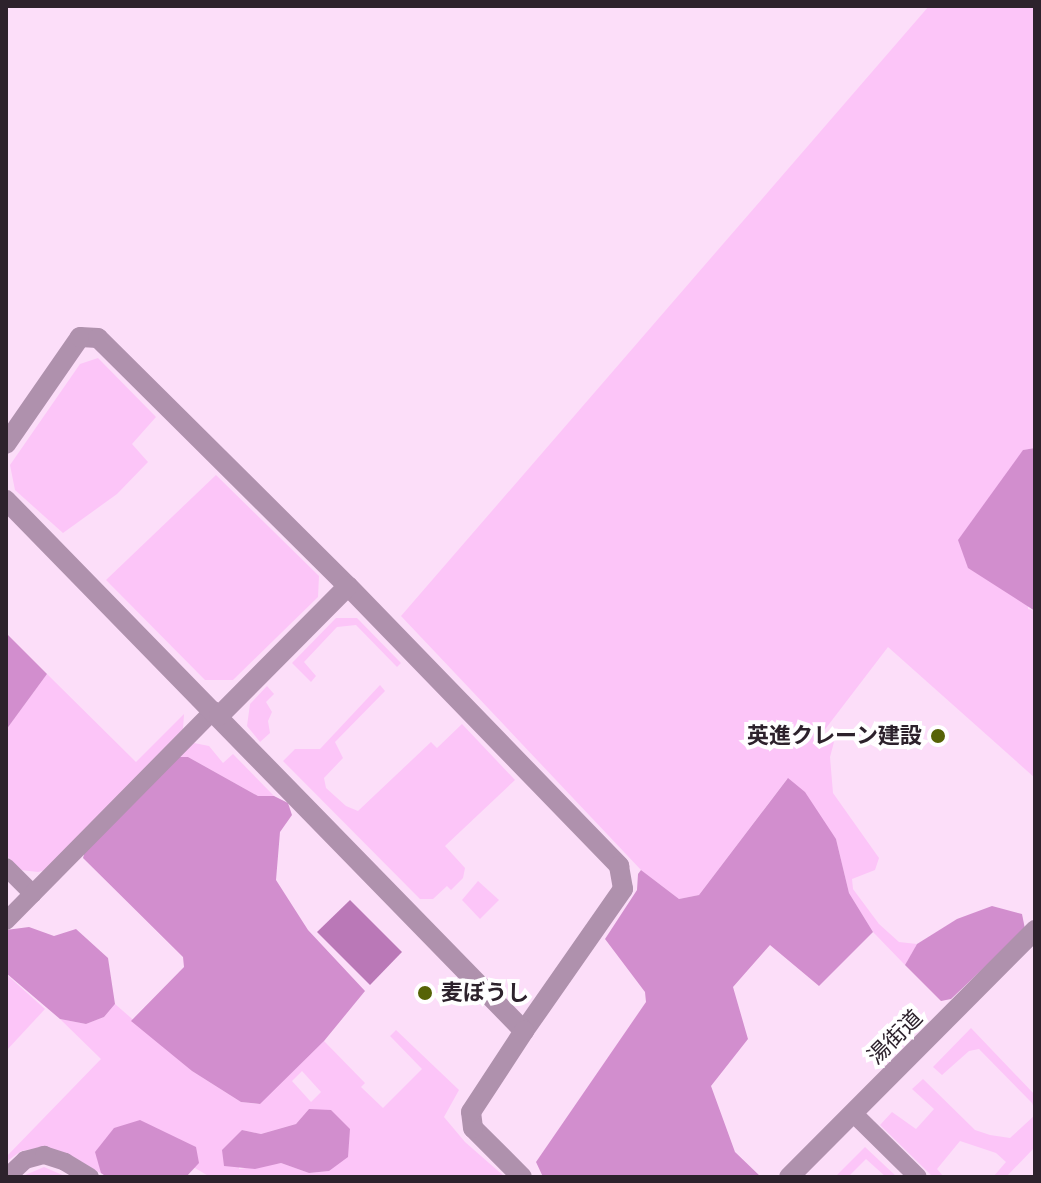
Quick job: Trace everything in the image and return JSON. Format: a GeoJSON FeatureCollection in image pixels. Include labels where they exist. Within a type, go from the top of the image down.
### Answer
{"type":"FeatureCollection","features":[{"type":"Feature","properties":{"kind":"street"},"geometry":{"type":"LineString","coordinates":[[6,444],[80,337],[98,338],[348,586],[619,866],[623,889],[471,1112],[473,1128],[522,1177]]}},
{"type":"Feature","properties":{"kind":"street"},"geometry":{"type":"LineString","coordinates":[[6,500],[524,1031]]}},
{"type":"Feature","properties":{"kind":"street"},"geometry":{"type":"LineString","coordinates":[[217,713],[348,586]]}},
{"type":"Feature","properties":{"kind":"street","name":"湯街道"},"geometry":{"type":"LineString","coordinates":[[789,1177],[1035,930]]}},
{"type":"Feature","properties":{"kind":"lane"},"geometry":{"type":"LineString","coordinates":[[6,921],[217,713]]}},
{"type":"Feature","properties":{"kind":"lane"},"geometry":{"type":"LineString","coordinates":[[6,867],[33,894]]}},
{"type":"Feature","properties":{"kind":"lane"},"geometry":{"type":"LineString","coordinates":[[853,1113],[918,1177]]}},
{"type":"Feature","properties":{"kind":"lane"},"geometry":{"type":"LineString","coordinates":[[7,1177],[25,1160],[44,1155],[65,1162],[90,1177]]}},
{"type":"Feature","properties":{"kind":"shaded area"},"geometry":{"type":"Polygon","coordinates":[[[929,6],[1035,6],[1035,448],[1023,450],[1028,609],[1035,611],[1035,778],[888,647],[823,732],[834,742],[830,757],[833,793],[879,858],[875,870],[852,879],[853,889],[879,924],[899,942],[917,944],[905,965],[873,932],[849,893],[836,839],[787,779],[699,895],[679,899],[641,870],[401,616],[929,6]]]}},
{"type":"Feature","properties":{"kind":"shaded area"},"geometry":{"type":"Polygon","coordinates":[[[98,358],[156,417],[132,444],[148,462],[117,494],[63,533],[15,490],[10,465],[80,364],[98,358]]]}},
{"type":"Feature","properties":{"kind":"shaded area"},"geometry":{"type":"Polygon","coordinates":[[[1035,448],[1035,611],[968,568],[958,540],[1023,450],[1035,448]]]}},
{"type":"Feature","properties":{"kind":"shaded area"},"geometry":{"type":"Polygon","coordinates":[[[216,475],[319,576],[318,597],[233,680],[205,680],[106,580],[216,475]]]}},
{"type":"Feature","properties":{"kind":"shaded area"},"geometry":{"type":"Polygon","coordinates":[[[336,618],[357,618],[401,663],[397,667],[356,625],[337,627],[304,662],[316,676],[311,682],[292,663],[336,618]]]}},
{"type":"Feature","properties":{"kind":"shaded area"},"geometry":{"type":"Polygon","coordinates":[[[6,633],[47,674],[6,730],[6,633]]]}},
{"type":"Feature","properties":{"kind":"shaded area"},"geometry":{"type":"Polygon","coordinates":[[[47,674],[136,762],[184,714],[183,729],[47,870],[38,872],[21,870],[6,855],[6,730],[47,674]]]}},
{"type":"Feature","properties":{"kind":"shaded area"},"geometry":{"type":"Polygon","coordinates":[[[380,685],[385,691],[335,742],[343,758],[324,778],[326,788],[346,806],[358,811],[431,742],[437,748],[462,724],[515,780],[445,846],[465,868],[463,878],[451,890],[447,886],[433,899],[420,899],[283,761],[295,749],[320,749],[380,685]]]}},
{"type":"Feature","properties":{"kind":"shaded area"},"geometry":{"type":"Polygon","coordinates":[[[267,686],[274,694],[266,702],[272,712],[268,721],[270,733],[260,742],[247,726],[250,704],[267,686]]]}},
{"type":"Feature","properties":{"kind":"shaded area"},"geometry":{"type":"Polygon","coordinates":[[[194,743],[209,746],[223,763],[233,754],[274,796],[258,796],[188,757],[178,757],[194,743]]]}},
{"type":"Feature","properties":{"kind":"shaded area"},"geometry":{"type":"Polygon","coordinates":[[[178,757],[188,757],[258,796],[274,796],[288,803],[292,815],[280,832],[276,880],[308,930],[365,991],[324,1041],[260,1104],[241,1102],[192,1071],[131,1021],[184,967],[183,957],[83,858],[86,847],[178,757]]]}},
{"type":"Feature","properties":{"kind":"shaded area"},"geometry":{"type":"Polygon","coordinates":[[[788,778],[805,792],[836,839],[849,893],[873,932],[819,986],[770,945],[733,987],[748,1039],[711,1086],[735,1152],[761,1177],[543,1177],[536,1162],[646,1002],[645,992],[605,939],[637,890],[638,874],[641,870],[679,899],[699,895],[788,778]]]}},
{"type":"Feature","properties":{"kind":"shaded area"},"geometry":{"type":"Polygon","coordinates":[[[478,881],[499,900],[480,919],[462,900],[478,881]]]}},
{"type":"Feature","properties":{"kind":"shaded area"},"geometry":{"type":"Polygon","coordinates":[[[350,900],[402,952],[370,985],[317,932],[350,900]]]}},
{"type":"Feature","properties":{"kind":"shaded area"},"geometry":{"type":"Polygon","coordinates":[[[992,906],[1022,914],[1025,929],[951,999],[941,1001],[905,965],[917,944],[957,919],[992,906]]]}},
{"type":"Feature","properties":{"kind":"shaded area"},"geometry":{"type":"Polygon","coordinates":[[[29,927],[54,936],[76,929],[108,958],[115,1004],[104,1017],[86,1024],[60,1019],[6,973],[6,930],[29,927]]]}},
{"type":"Feature","properties":{"kind":"shaded area"},"geometry":{"type":"Polygon","coordinates":[[[6,974],[45,1009],[6,1051],[6,974]]]}},
{"type":"Feature","properties":{"kind":"shaded area"},"geometry":{"type":"Polygon","coordinates":[[[115,1004],[192,1071],[241,1102],[259,1104],[324,1041],[365,1083],[361,1087],[383,1108],[422,1069],[390,1036],[396,1030],[459,1090],[444,1117],[465,1142],[505,1177],[210,1177],[195,1168],[107,1177],[70,1155],[43,1147],[21,1151],[6,1162],[6,1157],[101,1059],[60,1019],[86,1024],[104,1017],[115,1004]],[[302,1071],[292,1081],[311,1102],[321,1092],[302,1071]],[[309,1109],[296,1124],[261,1134],[242,1130],[239,1169],[281,1163],[309,1173],[329,1171],[309,1109]]]}},
{"type":"Feature","properties":{"kind":"shaded area"},"geometry":{"type":"Polygon","coordinates":[[[971,1028],[1035,1095],[1035,1111],[1032,1103],[979,1049],[969,1051],[942,1075],[933,1067],[971,1028]]]}},
{"type":"Feature","properties":{"kind":"shaded area"},"geometry":{"type":"Polygon","coordinates":[[[923,1079],[975,1130],[990,1135],[1010,1138],[1035,1115],[1035,1147],[1006,1177],[993,1177],[1006,1162],[996,1153],[960,1141],[937,1169],[944,1177],[933,1177],[880,1125],[892,1112],[916,1129],[934,1109],[912,1089],[923,1079]]]}},
{"type":"Feature","properties":{"kind":"shaded area"},"geometry":{"type":"Polygon","coordinates":[[[309,1109],[331,1110],[350,1129],[348,1157],[329,1171],[309,1173],[281,1163],[255,1169],[224,1166],[222,1150],[242,1130],[261,1134],[296,1124],[309,1109]]]}},
{"type":"Feature","properties":{"kind":"shaded area"},"geometry":{"type":"Polygon","coordinates":[[[140,1120],[196,1147],[199,1163],[186,1177],[107,1177],[101,1173],[95,1152],[114,1128],[140,1120]]]}},
{"type":"Feature","properties":{"kind":"shaded area"},"geometry":{"type":"Polygon","coordinates":[[[865,1147],[897,1177],[886,1177],[866,1159],[848,1177],[835,1177],[865,1147]]]}},
{"type":"Feature","properties":{"kind":"shaded area"},"geometry":{"type":"Polygon","coordinates":[[[44,1167],[67,1177],[21,1177],[23,1176],[44,1167]]]}},
{"type":"Feature","properties":{"kind":"place","name":"英進クレーン建設"},"geometry":{"type":"Point","coordinates":[938,736]}},
{"type":"Feature","properties":{"kind":"place","name":"麦ぼうし"},"geometry":{"type":"Point","coordinates":[425,993]}}]}
